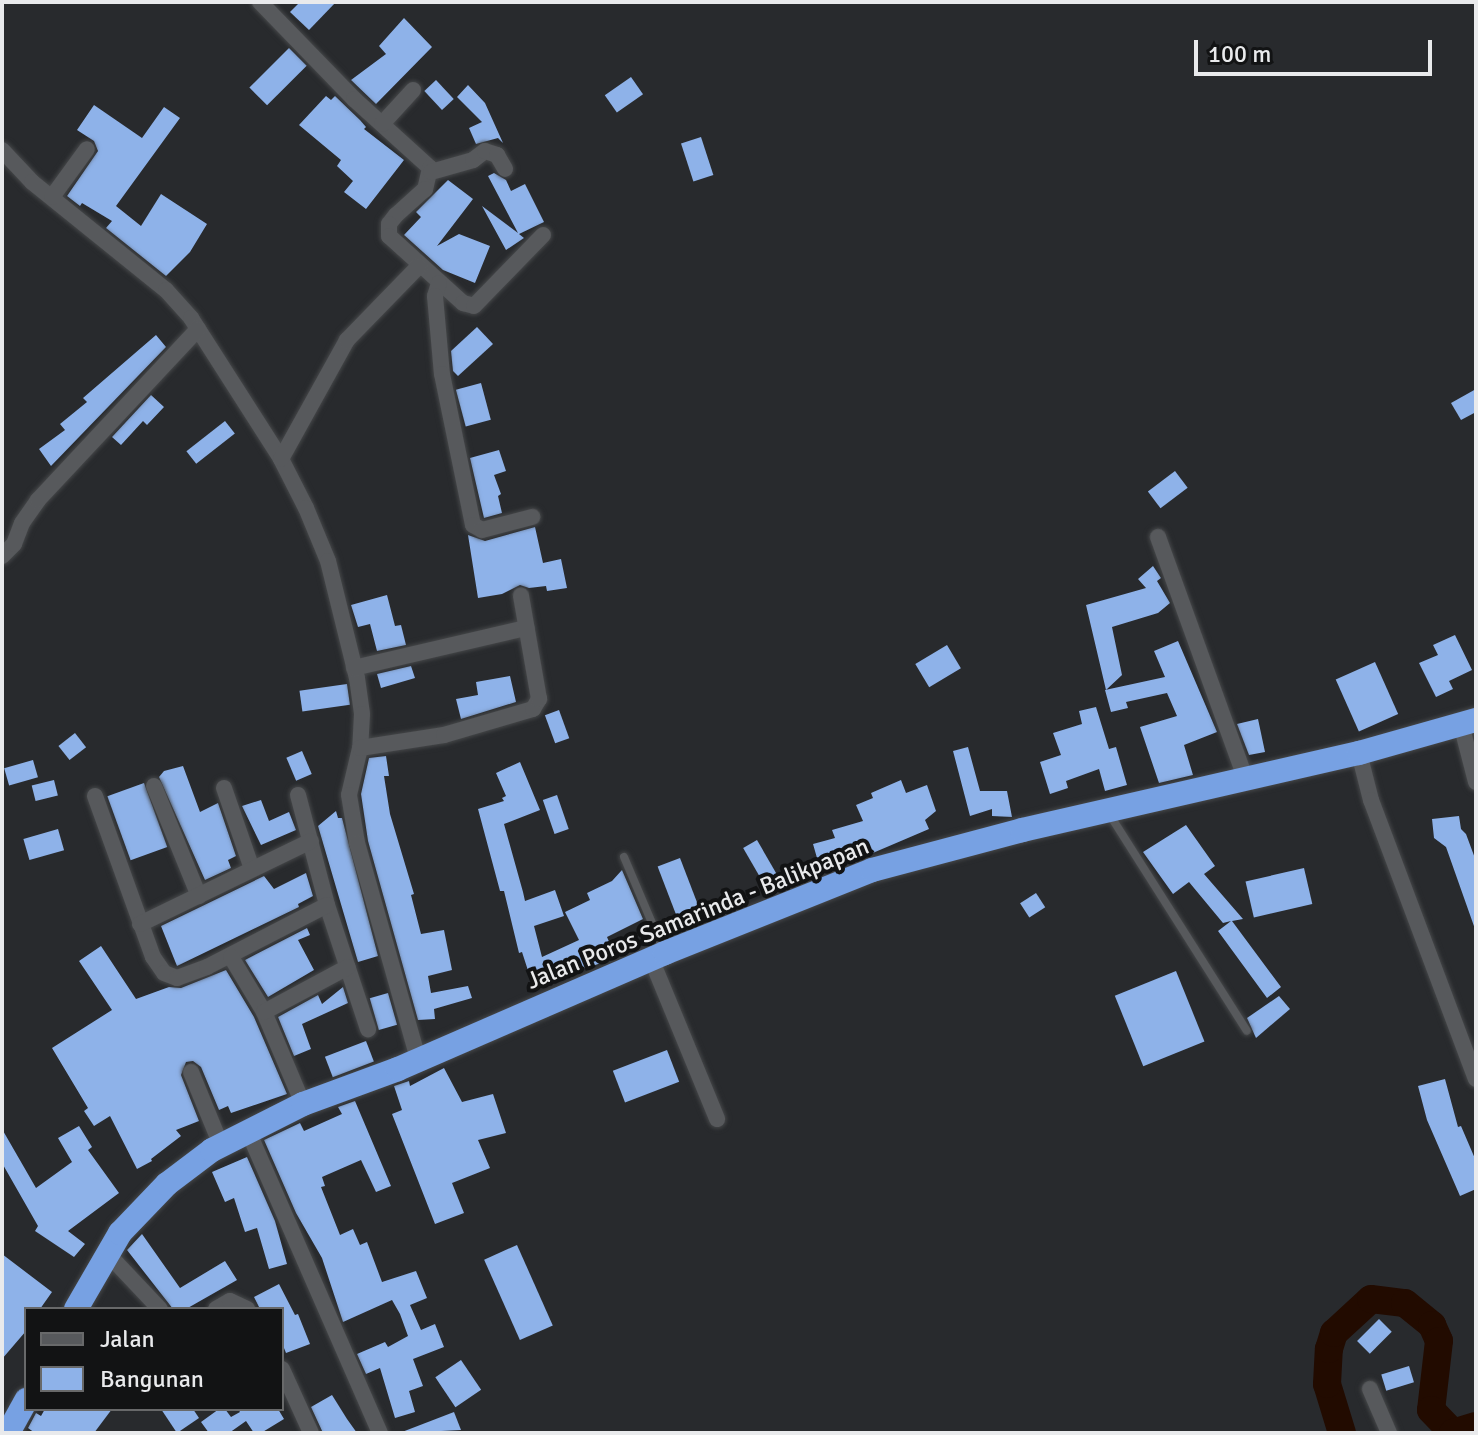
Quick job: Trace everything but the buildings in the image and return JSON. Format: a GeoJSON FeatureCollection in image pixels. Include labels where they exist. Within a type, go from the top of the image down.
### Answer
{"type":"FeatureCollection","features":[{"type":"Feature","properties":{"kind":"highway","name":"Jalan Poros Samarinda - Balikpapan"},"geometry":{"type":"LineString","coordinates":[[77,1307],[120,1233],[167,1184],[221,1145],[303,1104],[872,870],[1022,830],[1359,753],[1468,722]]}},
{"type":"Feature","properties":{"kind":"highway"},"geometry":{"type":"LineString","coordinates":[[8,1433],[24,1404]]}},
{"type":"Feature","properties":{"kind":"street"},"geometry":{"type":"LineString","coordinates":[[260,2],[382,124],[426,163],[431,172],[425,189],[396,215],[388,230],[393,242],[463,303],[474,306],[543,235]]}},
{"type":"Feature","properties":{"kind":"street"},"geometry":{"type":"LineString","coordinates":[[382,124],[413,90]]}},
{"type":"Feature","properties":{"kind":"street"},"geometry":{"type":"LineString","coordinates":[[52,197],[87,149]]}},
{"type":"Feature","properties":{"kind":"street"},"geometry":{"type":"LineString","coordinates":[[2,150],[52,197],[166,290],[198,329],[281,459],[328,561],[362,714],[360,748],[349,795],[357,843],[418,1059]]}},
{"type":"Feature","properties":{"kind":"street"},"geometry":{"type":"LineString","coordinates":[[431,172],[449,169],[485,151],[497,155],[505,169]]}},
{"type":"Feature","properties":{"kind":"street"},"geometry":{"type":"LineString","coordinates":[[281,459],[347,340],[419,266]]}},
{"type":"Feature","properties":{"kind":"street"},"geometry":{"type":"LineString","coordinates":[[439,283],[435,296],[442,374],[473,525],[482,530],[532,517]]}},
{"type":"Feature","properties":{"kind":"street"},"geometry":{"type":"LineString","coordinates":[[2,556],[14,544],[22,523],[38,500],[198,329]]}},
{"type":"Feature","properties":{"kind":"street"},"geometry":{"type":"LineString","coordinates":[[1158,537],[1245,777]]}},
{"type":"Feature","properties":{"kind":"street"},"geometry":{"type":"LineString","coordinates":[[360,748],[444,735],[533,709],[539,699],[521,596]]}},
{"type":"Feature","properties":{"kind":"street"},"geometry":{"type":"LineString","coordinates":[[354,668],[526,628]]}},
{"type":"Feature","properties":{"kind":"street"},"geometry":{"type":"LineString","coordinates":[[1468,722],[1476,782]]}},
{"type":"Feature","properties":{"kind":"street"},"geometry":{"type":"LineString","coordinates":[[1359,753],[1371,800],[1476,1079]]}},
{"type":"Feature","properties":{"kind":"street"},"geometry":{"type":"LineString","coordinates":[[154,786],[199,896]]}},
{"type":"Feature","properties":{"kind":"street"},"geometry":{"type":"LineString","coordinates":[[224,788],[252,869]]}},
{"type":"Feature","properties":{"kind":"street"},"geometry":{"type":"LineString","coordinates":[[298,795],[327,905],[368,1029]]}},
{"type":"Feature","properties":{"kind":"street"},"geometry":{"type":"LineString","coordinates":[[95,796],[158,968],[170,976],[177,978],[231,957],[327,905]]}},
{"type":"Feature","properties":{"kind":"street"},"geometry":{"type":"LineString","coordinates":[[140,924],[311,841]]}},
{"type":"Feature","properties":{"kind":"street"},"geometry":{"type":"LineString","coordinates":[[231,957],[264,1012],[303,1104]]}},
{"type":"Feature","properties":{"kind":"street"},"geometry":{"type":"LineString","coordinates":[[658,957],[717,1119]]}},
{"type":"Feature","properties":{"kind":"street"},"geometry":{"type":"LineString","coordinates":[[264,1012],[348,967]]}},
{"type":"Feature","properties":{"kind":"street"},"geometry":{"type":"LineString","coordinates":[[191,1072],[221,1145]]}},
{"type":"Feature","properties":{"kind":"street"},"geometry":{"type":"LineString","coordinates":[[248,1131],[380,1433]]}},
{"type":"Feature","properties":{"kind":"street"},"geometry":{"type":"LineString","coordinates":[[107,1253],[158,1307]]}},
{"type":"Feature","properties":{"kind":"street"},"geometry":{"type":"LineString","coordinates":[[220,1307],[230,1301],[243,1307]]}},
{"type":"Feature","properties":{"kind":"street"},"geometry":{"type":"LineString","coordinates":[[284,1373],[311,1433]]}},
{"type":"Feature","properties":{"kind":"street"},"geometry":{"type":"LineString","coordinates":[[1370,1389],[1389,1433]]}},
{"type":"Feature","properties":{"kind":"lane"},"geometry":{"type":"LineString","coordinates":[[1108,811],[1247,1031]]}},
{"type":"Feature","properties":{"kind":"lane"},"geometry":{"type":"LineString","coordinates":[[624,857],[658,957]]}},
{"type":"Feature","properties":{"kind":"waterway"},"geometry":{"type":"LineString","coordinates":[[1342,1433],[1327,1384],[1329,1349],[1334,1333],[1371,1299],[1405,1303],[1432,1325],[1439,1341],[1431,1410],[1453,1433],[1476,1426]]}}]}
